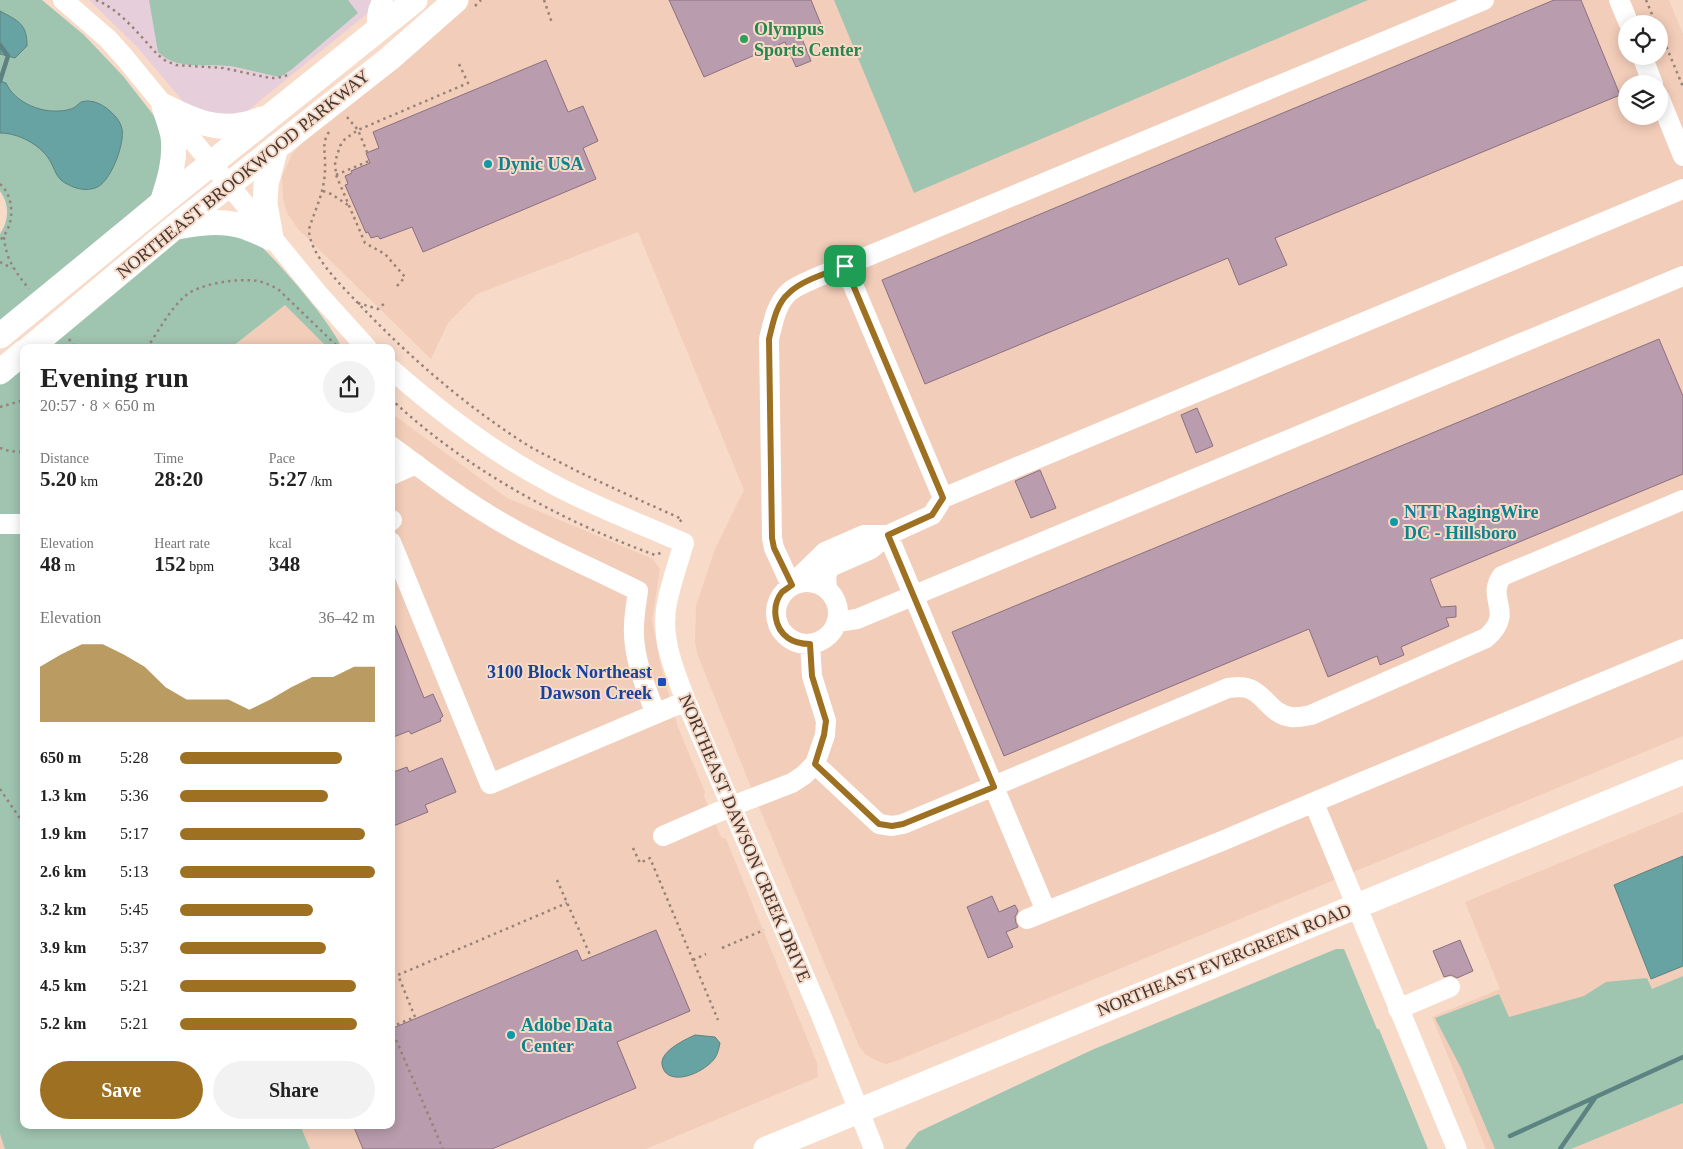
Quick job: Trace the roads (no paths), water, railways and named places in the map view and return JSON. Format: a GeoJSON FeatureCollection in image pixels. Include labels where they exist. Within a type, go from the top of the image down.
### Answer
{"type":"FeatureCollection","features":[{"type":"Feature","properties":{"kind":"main road","name":"NORTHEAST BROOKWOOD PARKWAY"},"geometry":{"type":"LineString","coordinates":[[0,336],[162,203],[416,0]]}},
{"type":"Feature","properties":{"kind":"main road","name":"NORTHEAST BROOKWOOD PARKWAY"},"geometry":{"type":"LineString","coordinates":[[35,344],[175,227],[389,59],[465,3]]}},
{"type":"Feature","properties":{"kind":"main road"},"geometry":{"type":"LineString","coordinates":[[164,106],[191,120],[223,127],[248,125],[269,117]]}},
{"type":"Feature","properties":{"kind":"main road"},"geometry":{"type":"LineString","coordinates":[[162,203],[173,166],[173,136],[164,106]]}},
{"type":"Feature","properties":{"kind":"main road"},"geometry":{"type":"LineString","coordinates":[[271,238],[265,204],[266,184],[276,147]]}},
{"type":"Feature","properties":{"kind":"main road"},"geometry":{"type":"LineString","coordinates":[[175,227],[211,223],[230,224],[243,226],[271,238]]}},
{"type":"Feature","properties":{"kind":"main road"},"geometry":{"type":"LineString","coordinates":[[0,372],[20,355]]}},
{"type":"Feature","properties":{"kind":"main road","name":"NORTHEAST EVERGREEN ROAD"},"geometry":{"type":"LineString","coordinates":[[766,1149],[1683,772]]}},
{"type":"Feature","properties":{"kind":"street"},"geometry":{"type":"LineString","coordinates":[[63,0],[108,39],[271,238],[363,344]]}},
{"type":"Feature","properties":{"kind":"street"},"geometry":{"type":"LineString","coordinates":[[377,32],[377,16],[379,6],[383,0]]}},
{"type":"Feature","properties":{"kind":"street"},"geometry":{"type":"LineString","coordinates":[[792,585],[774,548],[772,538],[769,339],[774,317],[789,292],[813,279],[1484,0]]}},
{"type":"Feature","properties":{"kind":"street"},"geometry":{"type":"LineString","coordinates":[[1619,0],[1625,15]]}},
{"type":"Feature","properties":{"kind":"street"},"geometry":{"type":"LineString","coordinates":[[1668,119],[1683,156]]}},
{"type":"Feature","properties":{"kind":"street"},"geometry":{"type":"LineString","coordinates":[[826,588],[826,576],[830,567],[871,549],[888,535],[932,515],[943,498],[1683,189]]}},
{"type":"Feature","properties":{"kind":"street"},"geometry":{"type":"LineString","coordinates":[[845,266],[943,498]]}},
{"type":"Feature","properties":{"kind":"street"},"geometry":{"type":"LineString","coordinates":[[837,622],[857,619],[1683,276]]}},
{"type":"Feature","properties":{"kind":"street","name":"NORTHEAST DAWSON CREEK DRIVE"},"geometry":{"type":"LineString","coordinates":[[395,372],[435,407],[477,437],[548,482],[600,507],[684,543],[667,604],[667,644],[671,660],[686,701],[817,1006],[874,1149]]}},
{"type":"Feature","properties":{"kind":"street"},"geometry":{"type":"LineString","coordinates":[[395,449],[450,490],[482,511],[533,540],[638,592],[634,634],[636,652],[641,674],[656,714]]}},
{"type":"Feature","properties":{"kind":"street"},"geometry":{"type":"LineString","coordinates":[[395,473],[416,464]]}},
{"type":"Feature","properties":{"kind":"street"},"geometry":{"type":"LineString","coordinates":[[815,764],[879,824],[892,826],[903,824],[994,787],[1228,688],[1239,687],[1252,690],[1272,708],[1285,716],[1294,718],[1311,715],[1486,638],[1500,621],[1496,592],[1497,583],[1502,576],[1683,500]]}},
{"type":"Feature","properties":{"kind":"street"},"geometry":{"type":"LineString","coordinates":[[0,524],[20,524]]}},
{"type":"Feature","properties":{"kind":"street"},"geometry":{"type":"LineString","coordinates":[[792,585],[803,581],[816,582],[826,588],[834,598],[838,609],[837,622],[831,633],[822,641],[810,644],[798,643],[787,638],[779,628],[775,616],[776,604],[782,593],[825,552],[864,535],[888,535]]}},
{"type":"Feature","properties":{"kind":"street"},"geometry":{"type":"LineString","coordinates":[[888,535],[1046,911]]}},
{"type":"Feature","properties":{"kind":"street"},"geometry":{"type":"LineString","coordinates":[[395,552],[490,784],[686,701]]}},
{"type":"Feature","properties":{"kind":"street"},"geometry":{"type":"LineString","coordinates":[[663,836],[732,806],[792,783],[815,764],[823,741],[826,721],[812,676],[810,644]]}},
{"type":"Feature","properties":{"kind":"street"},"geometry":{"type":"LineString","coordinates":[[1027,919],[1222,841],[1683,650]]}},
{"type":"Feature","properties":{"kind":"street"},"geometry":{"type":"LineString","coordinates":[[1314,803],[1457,1149]]}},
{"type":"Feature","properties":{"kind":"street"},"geometry":{"type":"LineString","coordinates":[[1398,1009],[1450,987]]}},
{"type":"Feature","properties":{"kind":"water"},"geometry":{"type":"Polygon","coordinates":[[[0,11],[16,20],[23,27],[27,38],[27,46],[15,58],[0,54],[0,11]]]}},
{"type":"Feature","properties":{"kind":"water"},"geometry":{"type":"Polygon","coordinates":[[[0,81],[6,83],[21,100],[42,110],[66,110],[73,108],[81,102],[91,101],[100,104],[112,113],[122,127],[121,144],[111,172],[101,185],[92,189],[85,189],[64,183],[58,177],[49,159],[34,144],[21,137],[0,133],[0,81]]]}},
{"type":"Feature","properties":{"kind":"water"},"geometry":{"type":"Polygon","coordinates":[[[1683,856],[1683,966],[1651,979],[1614,885],[1683,856]]]}},
{"type":"Feature","properties":{"kind":"water"},"geometry":{"type":"Polygon","coordinates":[[[695,1035],[715,1037],[720,1043],[715,1058],[701,1070],[683,1077],[667,1074],[664,1071],[662,1062],[667,1052],[695,1035]]]}},
{"type":"Feature","properties":{"kind":"waterway"},"geometry":{"type":"LineString","coordinates":[[0,45],[8,56],[0,81]]}},
{"type":"Feature","properties":{"kind":"waterway"},"geometry":{"type":"LineString","coordinates":[[1510,1136],[1683,1057]]}},
{"type":"Feature","properties":{"kind":"waterway"},"geometry":{"type":"LineString","coordinates":[[1560,1149],[1595,1098]]}},
{"type":"Feature","properties":{"kind":"place","name":"Olympus Sports Center"},"geometry":{"type":"Point","coordinates":[744,39]}},
{"type":"Feature","properties":{"kind":"place","name":"Dynic USA"},"geometry":{"type":"Point","coordinates":[488,164]}},
{"type":"Feature","properties":{"kind":"place","name":"NTT RagingWire DC - Hillsboro"},"geometry":{"type":"Point","coordinates":[1394,522]}},
{"type":"Feature","properties":{"kind":"place","name":"3100 Block Northeast Dawson Creek"},"geometry":{"type":"Point","coordinates":[662,682]}},
{"type":"Feature","properties":{"kind":"place","name":"Adobe Data Center"},"geometry":{"type":"Point","coordinates":[511,1035]}}]}
